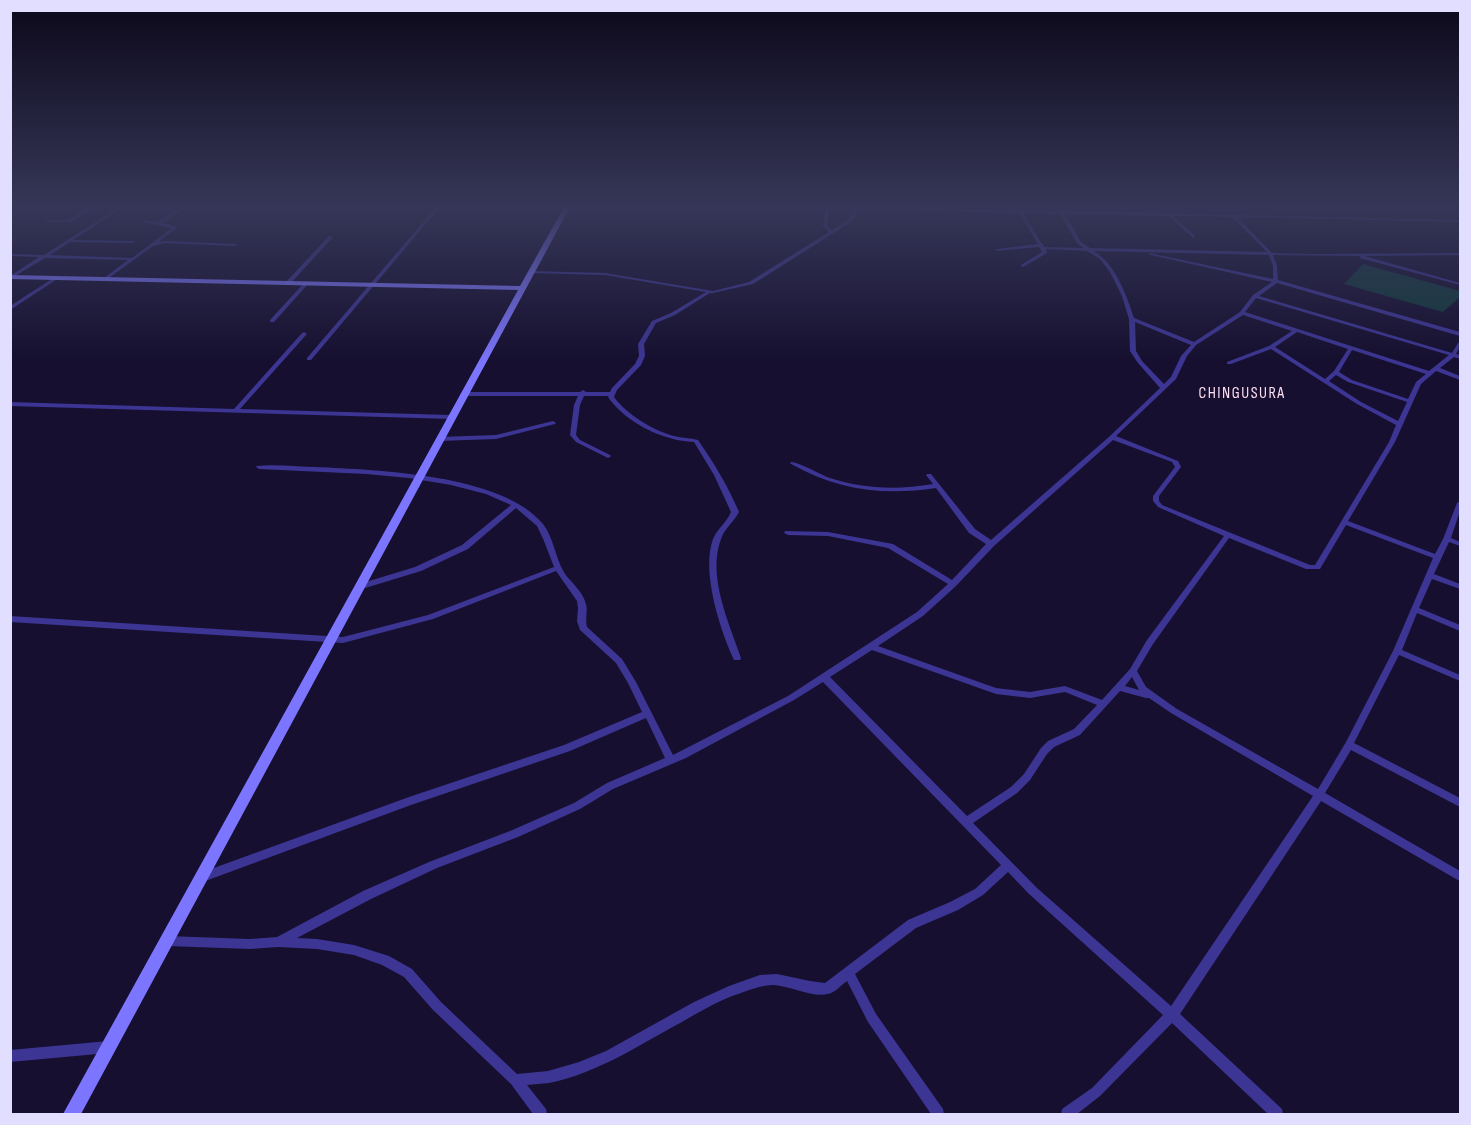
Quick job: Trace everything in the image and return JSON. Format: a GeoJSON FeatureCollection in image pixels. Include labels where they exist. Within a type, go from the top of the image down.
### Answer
{"type":"FeatureCollection","features":[{"type":"Feature","properties":{"kind":"street"},"geometry":{"type":"LineString","coordinates":[[11,277],[39,260]]}},
{"type":"Feature","properties":{"kind":"street"},"geometry":{"type":"LineString","coordinates":[[106,279],[131,260]]}},
{"type":"Feature","properties":{"kind":"street"},"geometry":{"type":"LineString","coordinates":[[287,284],[310,260]]}},
{"type":"Feature","properties":{"kind":"street"},"geometry":{"type":"LineString","coordinates":[[309,359],[394,260]]}},
{"type":"Feature","properties":{"kind":"street"},"geometry":{"type":"LineString","coordinates":[[72,1114],[538,260]]}},
{"type":"Feature","properties":{"kind":"street"},"geometry":{"type":"LineString","coordinates":[[611,394],[638,365],[642,356],[641,344],[654,322],[673,314],[708,293],[751,283],[788,260]]}},
{"type":"Feature","properties":{"kind":"street"},"geometry":{"type":"LineString","coordinates":[[1023,266],[1034,260]]}},
{"type":"Feature","properties":{"kind":"street"},"geometry":{"type":"LineString","coordinates":[[1102,260],[1106,262],[1124,296],[1132,319],[1133,351],[1163,387]]}},
{"type":"Feature","properties":{"kind":"street"},"geometry":{"type":"LineString","coordinates":[[1178,260],[1276,281],[1461,334]]}},
{"type":"Feature","properties":{"kind":"street"},"geometry":{"type":"LineString","coordinates":[[1272,260],[1276,281]]}},
{"type":"Feature","properties":{"kind":"street"},"geometry":{"type":"LineString","coordinates":[[1371,260],[1461,284]]}},
{"type":"Feature","properties":{"kind":"street"},"geometry":{"type":"LineString","coordinates":[[531,272],[605,274],[708,293]]}},
{"type":"Feature","properties":{"kind":"street"},"geometry":{"type":"LineString","coordinates":[[11,277],[522,288]]}},
{"type":"Feature","properties":{"kind":"street"},"geometry":{"type":"LineString","coordinates":[[10,309],[57,278]]}},
{"type":"Feature","properties":{"kind":"street"},"geometry":{"type":"LineString","coordinates":[[278,942],[367,895],[433,865],[514,834],[577,806],[610,786],[671,760],[791,698],[871,647],[920,614],[953,584],[991,544],[1112,437],[1177,374],[1184,356],[1194,344],[1242,313],[1255,296],[1276,281]]}},
{"type":"Feature","properties":{"kind":"street"},"geometry":{"type":"LineString","coordinates":[[272,321],[306,284]]}},
{"type":"Feature","properties":{"kind":"street"},"geometry":{"type":"LineString","coordinates":[[1255,296],[1461,357]]}},
{"type":"Feature","properties":{"kind":"street"},"geometry":{"type":"LineString","coordinates":[[1242,313],[1294,332],[1429,373]]}},
{"type":"Feature","properties":{"kind":"street"},"geometry":{"type":"LineString","coordinates":[[1132,319],[1194,344]]}},
{"type":"Feature","properties":{"kind":"street"},"geometry":{"type":"LineString","coordinates":[[1229,363],[1271,347],[1294,332]]}},
{"type":"Feature","properties":{"kind":"street"},"geometry":{"type":"LineString","coordinates":[[235,411],[304,334]]}},
{"type":"Feature","properties":{"kind":"street"},"geometry":{"type":"LineString","coordinates":[[1112,437],[1175,461],[1178,467],[1156,496],[1156,501],[1160,506],[1228,535],[1313,568],[1317,567],[1392,442],[1421,378],[1453,355],[1461,344]]}},
{"type":"Feature","properties":{"kind":"street"},"geometry":{"type":"LineString","coordinates":[[1271,347],[1359,404],[1399,424]]}},
{"type":"Feature","properties":{"kind":"street"},"geometry":{"type":"LineString","coordinates":[[1325,382],[1336,372],[1350,349]]}},
{"type":"Feature","properties":{"kind":"street"},"geometry":{"type":"LineString","coordinates":[[1436,369],[1461,378]]}},
{"type":"Feature","properties":{"kind":"street"},"geometry":{"type":"LineString","coordinates":[[1336,372],[1350,381],[1409,401]]}},
{"type":"Feature","properties":{"kind":"street"},"geometry":{"type":"LineString","coordinates":[[463,394],[583,392],[611,394]]}},
{"type":"Feature","properties":{"kind":"street"},"geometry":{"type":"LineString","coordinates":[[583,392],[577,405],[573,435],[578,441],[608,456]]}},
{"type":"Feature","properties":{"kind":"street"},"geometry":{"type":"LineString","coordinates":[[611,394],[615,404],[635,418],[673,438],[696,441],[712,462],[727,492],[735,512],[718,537],[714,573],[717,601],[737,658]]}},
{"type":"Feature","properties":{"kind":"street"},"geometry":{"type":"LineString","coordinates":[[10,404],[451,417]]}},
{"type":"Feature","properties":{"kind":"street"},"geometry":{"type":"LineString","coordinates":[[439,440],[496,437],[553,423]]}},
{"type":"Feature","properties":{"kind":"street"},"geometry":{"type":"LineString","coordinates":[[793,463],[813,476],[870,488],[910,490],[936,486]]}},
{"type":"Feature","properties":{"kind":"street"},"geometry":{"type":"LineString","coordinates":[[259,467],[419,477],[463,485],[491,494],[526,510],[539,523],[550,541],[558,568],[581,602],[580,621],[583,628],[619,661],[671,760]]}},
{"type":"Feature","properties":{"kind":"street"},"geometry":{"type":"LineString","coordinates":[[929,475],[972,531],[991,544]]}},
{"type":"Feature","properties":{"kind":"street"},"geometry":{"type":"LineString","coordinates":[[360,587],[395,578],[458,551],[479,537],[515,505]]}},
{"type":"Feature","properties":{"kind":"street"},"geometry":{"type":"LineString","coordinates":[[1067,1114],[1096,1092],[1172,1015],[1320,794],[1349,745],[1397,651],[1460,508]]}},
{"type":"Feature","properties":{"kind":"street"},"geometry":{"type":"LineString","coordinates":[[1345,522],[1437,557]]}},
{"type":"Feature","properties":{"kind":"street"},"geometry":{"type":"LineString","coordinates":[[788,532],[828,534],[890,546],[953,584]]}},
{"type":"Feature","properties":{"kind":"street"},"geometry":{"type":"LineString","coordinates":[[966,822],[1014,790],[1027,777],[1051,744],[1077,732],[1104,704],[1133,671],[1150,642],[1228,535]]}},
{"type":"Feature","properties":{"kind":"street"},"geometry":{"type":"LineString","coordinates":[[1447,539],[1461,544]]}},
{"type":"Feature","properties":{"kind":"street"},"geometry":{"type":"LineString","coordinates":[[10,619],[330,640],[355,639],[430,616],[558,568]]}},
{"type":"Feature","properties":{"kind":"street"},"geometry":{"type":"LineString","coordinates":[[1430,575],[1461,587]]}},
{"type":"Feature","properties":{"kind":"street"},"geometry":{"type":"LineString","coordinates":[[1414,609],[1461,628]]}},
{"type":"Feature","properties":{"kind":"street"},"geometry":{"type":"LineString","coordinates":[[871,647],[996,691],[1030,695],[1065,689],[1104,704]]}},
{"type":"Feature","properties":{"kind":"street"},"geometry":{"type":"LineString","coordinates":[[1397,651],[1461,678]]}},
{"type":"Feature","properties":{"kind":"street"},"geometry":{"type":"LineString","coordinates":[[1133,671],[1143,690],[1150,696],[1237,749],[1461,876]]}},
{"type":"Feature","properties":{"kind":"street"},"geometry":{"type":"LineString","coordinates":[[824,678],[1064,920],[1172,1015],[1277,1114]]}},
{"type":"Feature","properties":{"kind":"street"},"geometry":{"type":"LineString","coordinates":[[1118,687],[1150,696]]}},
{"type":"Feature","properties":{"kind":"street"},"geometry":{"type":"LineString","coordinates":[[200,878],[409,801],[567,748],[646,714]]}},
{"type":"Feature","properties":{"kind":"street"},"geometry":{"type":"LineString","coordinates":[[1349,745],[1461,803]]}},
{"type":"Feature","properties":{"kind":"street"},"geometry":{"type":"LineString","coordinates":[[515,1080],[538,1080],[568,1074],[721,996],[761,980],[787,980],[816,990],[827,989],[849,975],[912,924],[954,906],[979,892],[1008,865]]}},
{"type":"Feature","properties":{"kind":"street"},"geometry":{"type":"LineString","coordinates":[[167,941],[250,945],[278,942],[317,944],[354,950],[384,960],[408,973],[444,1014],[515,1080],[541,1114]]}},
{"type":"Feature","properties":{"kind":"street"},"geometry":{"type":"LineString","coordinates":[[849,975],[878,1027],[938,1114]]}},
{"type":"Feature","properties":{"kind":"street"},"geometry":{"type":"LineString","coordinates":[[10,1056],[109,1047]]}},
{"type":"Feature","properties":{"kind":"green space"},"geometry":{"type":"Polygon","coordinates":[[[1363,264],[1460,291],[1460,297],[1443,312],[1344,284],[1363,264]]]}},
{"type":"Feature","properties":{"kind":"district","name":"CHINGUSURA"},"geometry":{"type":"Point","coordinates":[1242,394]}}]}
